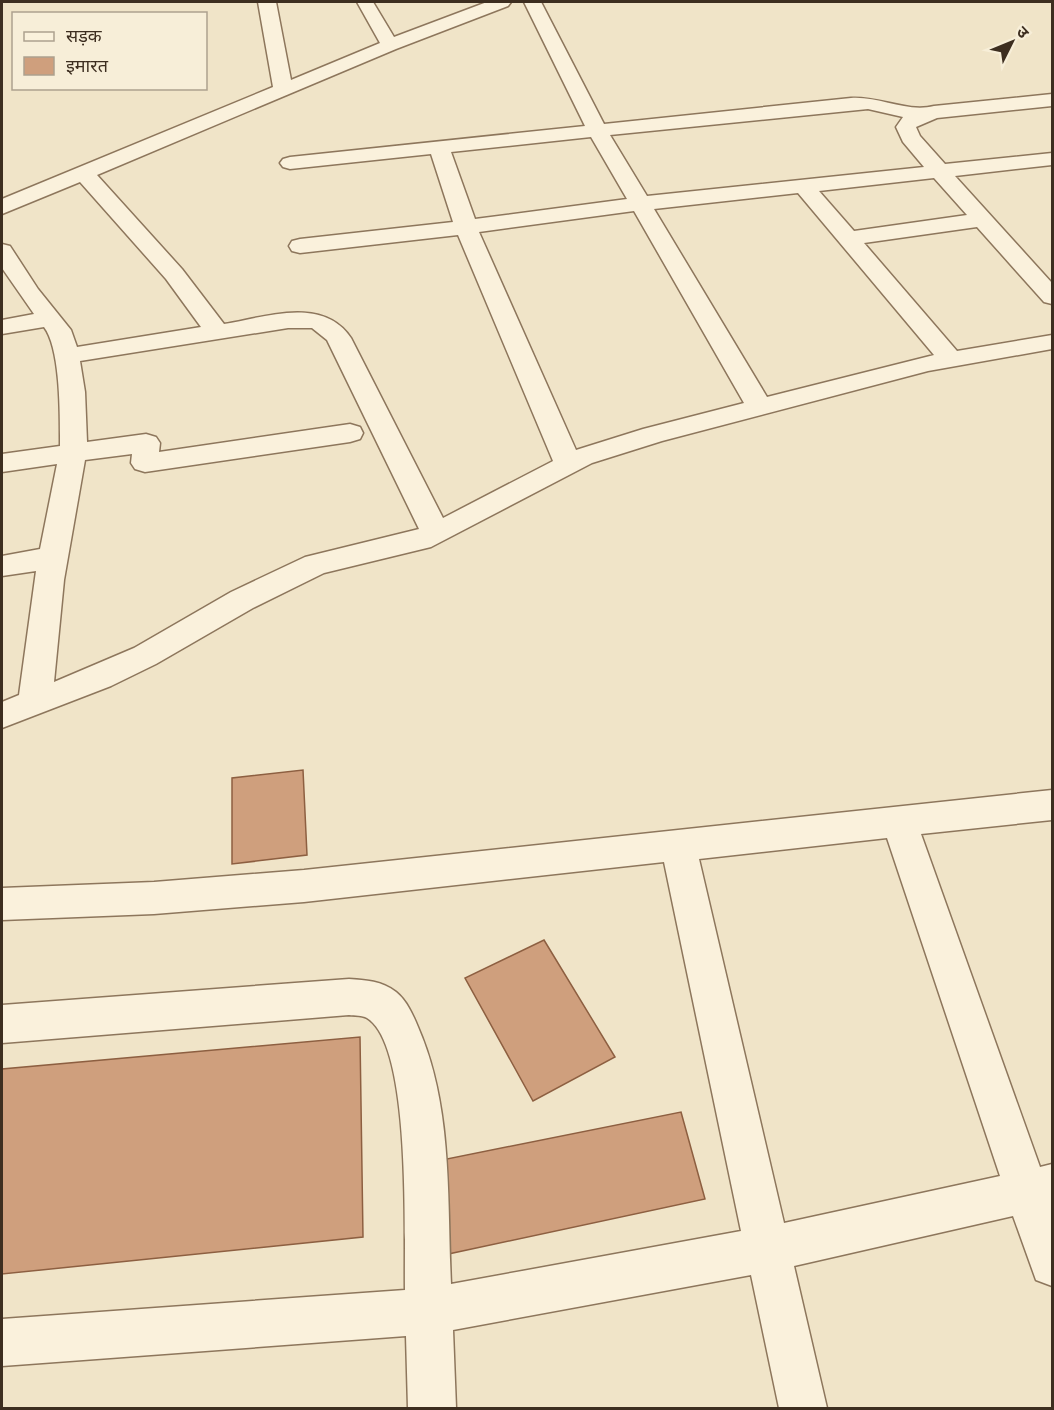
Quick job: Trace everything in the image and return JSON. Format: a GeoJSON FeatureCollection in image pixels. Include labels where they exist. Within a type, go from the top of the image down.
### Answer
{"type":"FeatureCollection","features":[{"type":"Feature","properties":{"kind":"street"},"geometry":{"type":"LineString","coordinates":[[267,2],[283,90]]}},
{"type":"Feature","properties":{"kind":"street"},"geometry":{"type":"LineString","coordinates":[[365,2],[390,45]]}},
{"type":"Feature","properties":{"kind":"street"},"geometry":{"type":"LineString","coordinates":[[2,207],[390,45],[502,2]]}},
{"type":"Feature","properties":{"kind":"street"},"geometry":{"type":"LineString","coordinates":[[532,2],[598,132],[638,204],[760,407]]}},
{"type":"Feature","properties":{"kind":"street"},"geometry":{"type":"LineString","coordinates":[[1053,100],[933,112],[911,120],[906,127],[910,138],[1053,297]]}},
{"type":"Feature","properties":{"kind":"street"},"geometry":{"type":"LineString","coordinates":[[290,163],[868,103],[922,115]]}},
{"type":"Feature","properties":{"kind":"street"},"geometry":{"type":"LineString","coordinates":[[439,148],[465,227],[568,464]]}},
{"type":"Feature","properties":{"kind":"street"},"geometry":{"type":"LineString","coordinates":[[300,246],[638,204],[1053,159]]}},
{"type":"Feature","properties":{"kind":"street"},"geometry":{"type":"LineString","coordinates":[[84,173],[174,274],[218,333]]}},
{"type":"Feature","properties":{"kind":"street"},"geometry":{"type":"LineString","coordinates":[[803,186],[951,360]]}},
{"type":"Feature","properties":{"kind":"street"},"geometry":{"type":"LineString","coordinates":[[848,239],[983,219]]}},
{"type":"Feature","properties":{"kind":"street"},"geometry":{"type":"LineString","coordinates":[[2,251],[59,330],[72,392],[74,454],[70,462],[54,557],[35,702]]}},
{"type":"Feature","properties":{"kind":"street"},"geometry":{"type":"LineString","coordinates":[[2,327],[50,319]]}},
{"type":"Feature","properties":{"kind":"street"},"geometry":{"type":"LineString","coordinates":[[66,356],[309,319],[322,321],[331,328],[436,533]]}},
{"type":"Feature","properties":{"kind":"street"},"geometry":{"type":"LineString","coordinates":[[2,716],[145,656],[242,600],[316,564],[421,540],[568,464],[611,447],[760,407],[951,360],[1053,342]]}},
{"type":"Feature","properties":{"kind":"street"},"geometry":{"type":"LineString","coordinates":[[2,463],[146,443],[145,463],[350,433]]}},
{"type":"Feature","properties":{"kind":"street"},"geometry":{"type":"LineString","coordinates":[[2,566],[54,557]]}},
{"type":"Feature","properties":{"kind":"street"},"geometry":{"type":"LineString","coordinates":[[2,904],[154,898],[304,886],[678,844],[1053,806]]}},
{"type":"Feature","properties":{"kind":"street"},"geometry":{"type":"LineString","coordinates":[[899,821],[1040,1188],[1053,1264]]}},
{"type":"Feature","properties":{"kind":"street"},"geometry":{"type":"LineString","coordinates":[[678,844],[803,1408]]}},
{"type":"Feature","properties":{"kind":"street"},"geometry":{"type":"LineString","coordinates":[[2,1024],[349,997],[372,999],[388,1010],[416,1074],[423,1119],[432,1408]]}},
{"type":"Feature","properties":{"kind":"street"},"geometry":{"type":"LineString","coordinates":[[2,1343],[429,1311],[768,1249],[1040,1188]]}},
{"type":"Feature","properties":{"kind":"building"},"geometry":{"type":"Polygon","coordinates":[[[303,770],[307,855],[232,864],[232,778],[303,770]]]}},
{"type":"Feature","properties":{"kind":"building"},"geometry":{"type":"Polygon","coordinates":[[[544,940],[615,1057],[533,1101],[465,978],[544,940]]]}},
{"type":"Feature","properties":{"kind":"building"},"geometry":{"type":"Polygon","coordinates":[[[360,1037],[363,1237],[2,1274],[2,1069],[360,1037]]]}},
{"type":"Feature","properties":{"kind":"building"},"geometry":{"type":"Polygon","coordinates":[[[681,1112],[705,1199],[425,1259],[412,1166],[681,1112]]]}}]}
